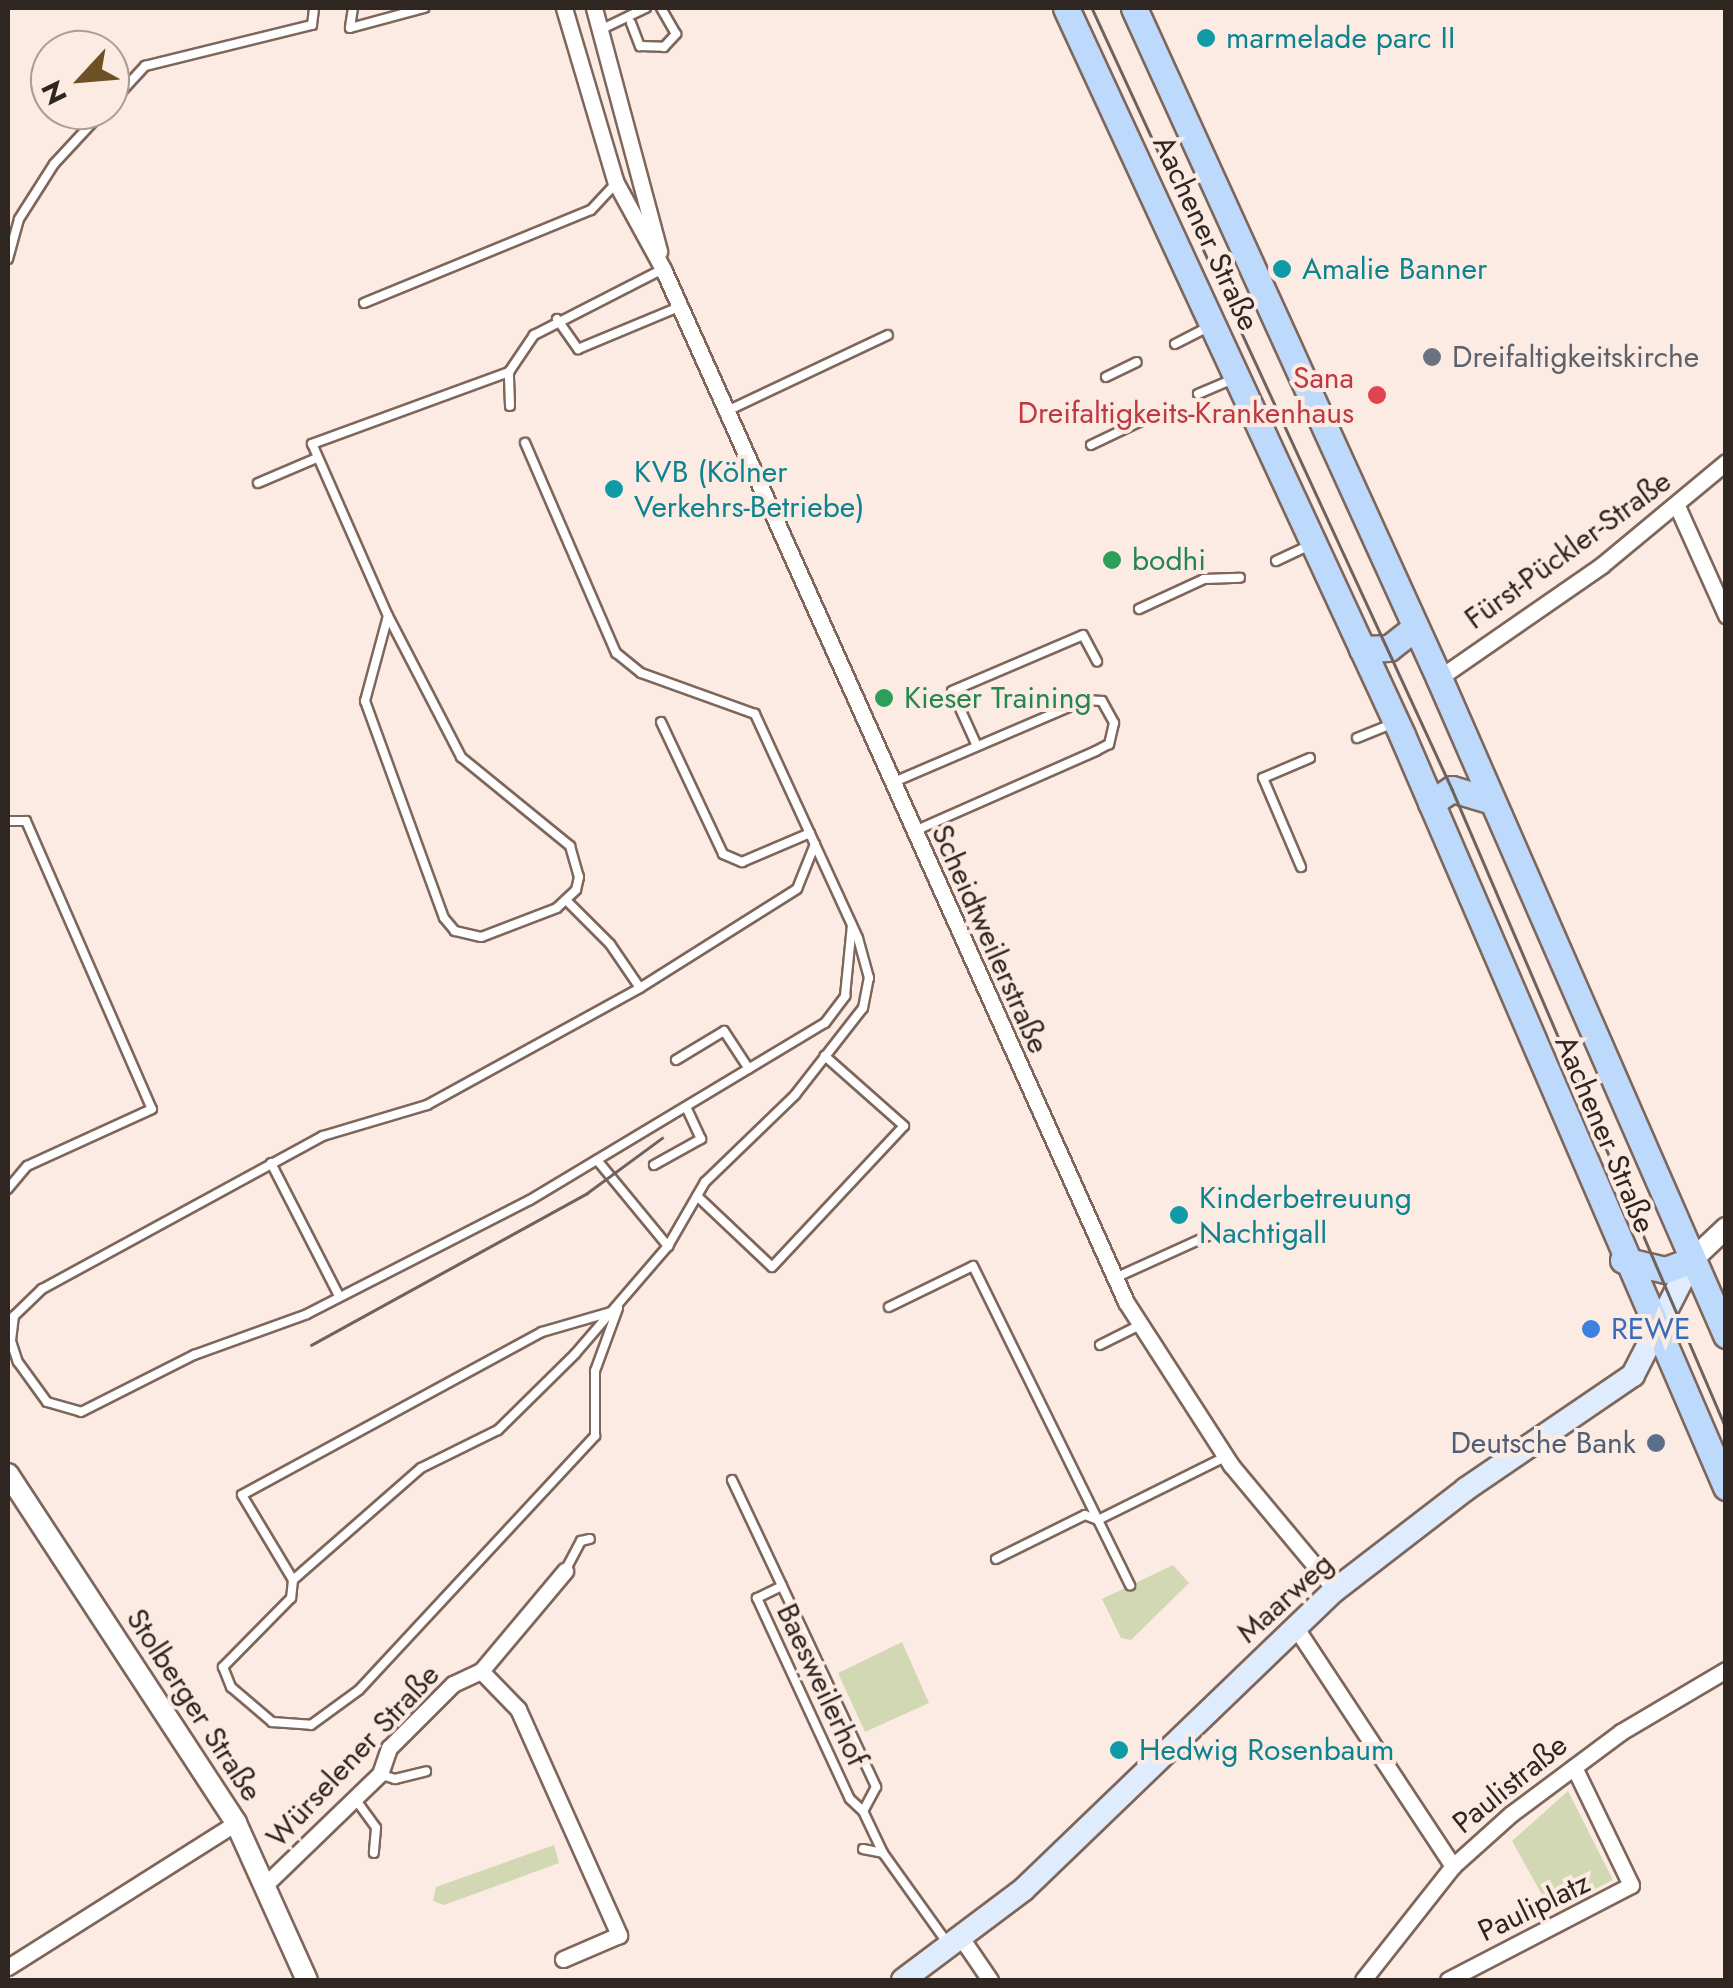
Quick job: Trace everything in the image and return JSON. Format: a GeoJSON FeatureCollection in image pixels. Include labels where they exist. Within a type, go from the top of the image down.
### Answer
{"type":"FeatureCollection","features":[{"type":"Feature","properties":{"kind":"main road","name":"Aachener Straße"},"geometry":{"type":"LineString","coordinates":[[1066,8],[1396,722],[1623,1260],[1726,1487]]}},
{"type":"Feature","properties":{"kind":"main road","name":"Aachener Straße"},"geometry":{"type":"LineString","coordinates":[[1134,8],[1439,678],[1726,1335]]}},
{"type":"Feature","properties":{"kind":"main road"},"geometry":{"type":"LineString","coordinates":[[1362,649],[1389,648],[1415,628]]}},
{"type":"Feature","properties":{"kind":"main road"},"geometry":{"type":"LineString","coordinates":[[1432,804],[1452,789],[1492,801]]}},
{"type":"Feature","properties":{"kind":"main road"},"geometry":{"type":"LineString","coordinates":[[1623,1260],[1665,1270],[1692,1260]]}},
{"type":"Feature","properties":{"kind":"main road","name":"Maarweg"},"geometry":{"type":"LineString","coordinates":[[903,1980],[956,1944],[1024,1889],[1335,1590],[1466,1489],[1633,1375],[1692,1260]]}},
{"type":"Feature","properties":{"kind":"street","name":"Scheidtweilerstraße"},"geometry":{"type":"LineString","coordinates":[[564,8],[616,183],[663,270],[890,784],[1115,1278],[1140,1325],[1226,1457],[1335,1590]]}},
{"type":"Feature","properties":{"kind":"street","name":"Scheidtweilerstraße"},"geometry":{"type":"LineString","coordinates":[[594,8],[663,270]]}},
{"type":"Feature","properties":{"kind":"street","name":"Fürst-Pückler-Straße"},"geometry":{"type":"LineString","coordinates":[[1439,678],[1678,506],[1726,462]]}},
{"type":"Feature","properties":{"kind":"street"},"geometry":{"type":"LineString","coordinates":[[1678,506],[1726,615]]}},
{"type":"Feature","properties":{"kind":"street"},"geometry":{"type":"LineString","coordinates":[[1692,1260],[1726,1228]]}},
{"type":"Feature","properties":{"kind":"street","name":"Stolberger Straße"},"geometry":{"type":"LineString","coordinates":[[8,1474],[236,1824],[268,1882],[307,1980]]}},
{"type":"Feature","properties":{"kind":"street","name":"Würselener Straße"},"geometry":{"type":"LineString","coordinates":[[268,1882],[380,1774],[390,1748],[452,1684],[481,1672],[566,1571]]}},
{"type":"Feature","properties":{"kind":"street"},"geometry":{"type":"LineString","coordinates":[[1294,1626],[1453,1866]]}},
{"type":"Feature","properties":{"kind":"street","name":"Paulistraße"},"geometry":{"type":"LineString","coordinates":[[1363,1980],[1453,1866],[1574,1766],[1726,1670]]}},
{"type":"Feature","properties":{"kind":"street","name":"Würselener Straße"},"geometry":{"type":"LineString","coordinates":[[481,1672],[518,1709],[619,1935],[563,1959]]}},
{"type":"Feature","properties":{"kind":"street","name":"Pauliplatz"},"geometry":{"type":"LineString","coordinates":[[1448,1980],[1631,1885],[1574,1766]]}},
{"type":"Feature","properties":{"kind":"street"},"geometry":{"type":"LineString","coordinates":[[8,1966],[236,1824]]}},
{"type":"Feature","properties":{"kind":"street"},"geometry":{"type":"LineString","coordinates":[[956,1944],[990,1980]]}},
{"type":"Feature","properties":{"kind":"lane"},"geometry":{"type":"LineString","coordinates":[[130,82],[145,66],[312,25],[314,8]]}},
{"type":"Feature","properties":{"kind":"lane"},"geometry":{"type":"LineString","coordinates":[[354,8],[350,28],[424,8]]}},
{"type":"Feature","properties":{"kind":"lane"},"geometry":{"type":"LineString","coordinates":[[600,30],[646,8]]}},
{"type":"Feature","properties":{"kind":"lane"},"geometry":{"type":"LineString","coordinates":[[631,23],[640,46],[664,47],[676,34],[661,8]]}},
{"type":"Feature","properties":{"kind":"lane"},"geometry":{"type":"LineString","coordinates":[[8,259],[19,220],[54,164],[85,130]]}},
{"type":"Feature","properties":{"kind":"lane"},"geometry":{"type":"LineString","coordinates":[[364,303],[591,210],[616,183]]}},
{"type":"Feature","properties":{"kind":"lane"},"geometry":{"type":"LineString","coordinates":[[510,406],[509,372],[534,335],[557,319],[663,270]]}},
{"type":"Feature","properties":{"kind":"lane"},"geometry":{"type":"LineString","coordinates":[[557,319],[578,349],[679,307]]}},
{"type":"Feature","properties":{"kind":"lane"},"geometry":{"type":"LineString","coordinates":[[1175,344],[1212,326]]}},
{"type":"Feature","properties":{"kind":"lane"},"geometry":{"type":"LineString","coordinates":[[725,412],[888,334]]}},
{"type":"Feature","properties":{"kind":"lane"},"geometry":{"type":"LineString","coordinates":[[1106,377],[1138,362]]}},
{"type":"Feature","properties":{"kind":"lane"},"geometry":{"type":"LineString","coordinates":[[388,616],[365,700],[444,918],[455,931],[481,937],[567,901],[579,877],[570,846],[461,757],[388,616],[312,444],[509,372]]}},
{"type":"Feature","properties":{"kind":"lane"},"geometry":{"type":"LineString","coordinates":[[1198,394],[1236,377]]}},
{"type":"Feature","properties":{"kind":"lane"},"geometry":{"type":"LineString","coordinates":[[1091,444],[1156,414]]}},
{"type":"Feature","properties":{"kind":"lane"},"geometry":{"type":"LineString","coordinates":[[525,443],[616,652],[641,674],[755,714],[852,925],[868,978],[863,1008],[826,1056],[697,1196],[668,1246],[620,1302],[498,1430],[421,1468],[294,1580],[291,1598],[223,1666],[231,1688],[272,1722],[311,1725],[359,1690],[595,1436],[595,1371],[620,1302]]}},
{"type":"Feature","properties":{"kind":"lane"},"geometry":{"type":"LineString","coordinates":[[258,483],[317,458]]}},
{"type":"Feature","properties":{"kind":"lane"},"geometry":{"type":"LineString","coordinates":[[1276,561],[1312,544]]}},
{"type":"Feature","properties":{"kind":"lane"},"geometry":{"type":"LineString","coordinates":[[1139,609],[1204,579],[1240,578]]}},
{"type":"Feature","properties":{"kind":"lane"},"geometry":{"type":"LineString","coordinates":[[977,746],[952,692],[1084,635],[1096,662]]}},
{"type":"Feature","properties":{"kind":"lane"},"geometry":{"type":"LineString","coordinates":[[890,784],[1084,700],[1102,701],[1114,724],[1109,744],[1096,751],[912,832]]}},
{"type":"Feature","properties":{"kind":"lane"},"geometry":{"type":"LineString","coordinates":[[661,722],[723,854],[742,862],[810,833]]}},
{"type":"Feature","properties":{"kind":"lane"},"geometry":{"type":"LineString","coordinates":[[1357,738],[1396,722]]}},
{"type":"Feature","properties":{"kind":"lane"},"geometry":{"type":"LineString","coordinates":[[1301,867],[1263,778],[1310,758]]}},
{"type":"Feature","properties":{"kind":"lane"},"geometry":{"type":"LineString","coordinates":[[8,821],[26,821],[152,1109],[27,1166],[8,1189]]}},
{"type":"Feature","properties":{"kind":"lane"},"geometry":{"type":"LineString","coordinates":[[815,844],[797,889],[640,988],[428,1105],[323,1136],[26,1300],[11,1328],[18,1362],[47,1402],[81,1412],[194,1355],[270,1330],[339,1296],[597,1160],[825,1024],[845,996],[852,925]]}},
{"type":"Feature","properties":{"kind":"lane"},"geometry":{"type":"LineString","coordinates":[[567,901],[610,944],[640,988]]}},
{"type":"Feature","properties":{"kind":"lane"},"geometry":{"type":"LineString","coordinates":[[676,1060],[724,1031],[749,1069]]}},
{"type":"Feature","properties":{"kind":"lane"},"geometry":{"type":"LineString","coordinates":[[697,1196],[772,1267],[904,1126],[826,1056]]}},
{"type":"Feature","properties":{"kind":"lane"},"geometry":{"type":"LineString","coordinates":[[654,1165],[702,1139],[686,1108]]}},
{"type":"Feature","properties":{"kind":"lane"},"geometry":{"type":"LineString","coordinates":[[597,1160],[668,1246]]}},
{"type":"Feature","properties":{"kind":"lane"},"geometry":{"type":"LineString","coordinates":[[271,1164],[339,1296]]}},
{"type":"Feature","properties":{"kind":"lane"},"geometry":{"type":"LineString","coordinates":[[1115,1278],[1212,1234]]}},
{"type":"Feature","properties":{"kind":"lane"},"geometry":{"type":"LineString","coordinates":[[889,1307],[972,1266],[1130,1585]]}},
{"type":"Feature","properties":{"kind":"lane"},"geometry":{"type":"LineString","coordinates":[[294,1580],[242,1496],[542,1332],[611,1312]]}},
{"type":"Feature","properties":{"kind":"lane"},"geometry":{"type":"LineString","coordinates":[[1100,1345],[1140,1325]]}},
{"type":"Feature","properties":{"kind":"lane"},"geometry":{"type":"LineString","coordinates":[[996,1559],[1084,1515],[1098,1520],[1226,1457]]}},
{"type":"Feature","properties":{"kind":"lane","name":"Baesweilerhof"},"geometry":{"type":"LineString","coordinates":[[732,1480],[876,1787],[863,1811]]}},
{"type":"Feature","properties":{"kind":"lane"},"geometry":{"type":"LineString","coordinates":[[566,1571],[573,1552],[590,1539]]}},
{"type":"Feature","properties":{"kind":"lane","name":"Baesweilerhof"},"geometry":{"type":"LineString","coordinates":[[782,1586],[757,1598],[850,1799],[863,1811],[882,1853],[956,1944]]}},
{"type":"Feature","properties":{"kind":"lane"},"geometry":{"type":"LineString","coordinates":[[380,1774],[396,1779],[426,1771]]}},
{"type":"Feature","properties":{"kind":"lane"},"geometry":{"type":"LineString","coordinates":[[355,1800],[376,1828],[374,1854]]}},
{"type":"Feature","properties":{"kind":"lane"},"geometry":{"type":"LineString","coordinates":[[863,1849],[882,1853]]}},
{"type":"Feature","properties":{"kind":"green space"},"geometry":{"type":"Polygon","coordinates":[[[1173,1565],[1189,1583],[1131,1640],[1121,1638],[1102,1599],[1173,1565]]]}},
{"type":"Feature","properties":{"kind":"green space"},"geometry":{"type":"Polygon","coordinates":[[[902,1642],[929,1703],[865,1732],[838,1673],[902,1642]]]}},
{"type":"Feature","properties":{"kind":"green space"},"geometry":{"type":"Polygon","coordinates":[[[1568,1791],[1613,1880],[1551,1911],[1512,1841],[1568,1791]]]}},
{"type":"Feature","properties":{"kind":"green space"},"geometry":{"type":"Polygon","coordinates":[[[554,1845],[559,1863],[444,1905],[433,1901],[436,1887],[554,1845]]]}},
{"type":"Feature","properties":{"kind":"tram line"},"geometry":{"type":"LineString","coordinates":[[1092,8],[1452,789],[1726,1428]]}},
{"type":"Feature","properties":{"kind":"tram line"},"geometry":{"type":"LineString","coordinates":[[311,1345],[587,1193],[662,1138]]}},
{"type":"Feature","properties":{"kind":"place","name":"marmelade parc II"},"geometry":{"type":"Point","coordinates":[1206,38]}},
{"type":"Feature","properties":{"kind":"place","name":"Amalie Banner"},"geometry":{"type":"Point","coordinates":[1282,269]}},
{"type":"Feature","properties":{"kind":"place","name":"Dreifaltigkeitskirche"},"geometry":{"type":"Point","coordinates":[1432,357]}},
{"type":"Feature","properties":{"kind":"place","name":"Sana Dreifaltigkeits-Krankenhaus"},"geometry":{"type":"Point","coordinates":[1377,395]}},
{"type":"Feature","properties":{"kind":"place","name":"KVB (Kölner Verkehrs-Betriebe)"},"geometry":{"type":"Point","coordinates":[614,489]}},
{"type":"Feature","properties":{"kind":"place","name":"bodhi"},"geometry":{"type":"Point","coordinates":[1112,560]}},
{"type":"Feature","properties":{"kind":"place","name":"Kieser Training"},"geometry":{"type":"Point","coordinates":[884,698]}},
{"type":"Feature","properties":{"kind":"place","name":"Kinderbetreuung Nachtigall"},"geometry":{"type":"Point","coordinates":[1179,1215]}},
{"type":"Feature","properties":{"kind":"place","name":"REWE"},"geometry":{"type":"Point","coordinates":[1591,1329]}},
{"type":"Feature","properties":{"kind":"place","name":"Deutsche Bank"},"geometry":{"type":"Point","coordinates":[1656,1443]}},
{"type":"Feature","properties":{"kind":"place","name":"Hedwig Rosenbaum"},"geometry":{"type":"Point","coordinates":[1119,1750]}}]}
